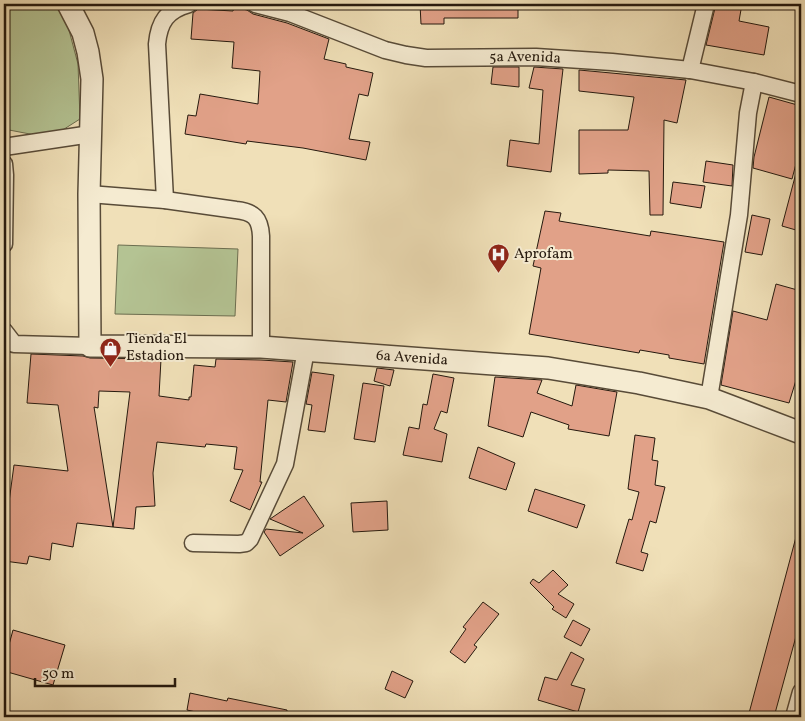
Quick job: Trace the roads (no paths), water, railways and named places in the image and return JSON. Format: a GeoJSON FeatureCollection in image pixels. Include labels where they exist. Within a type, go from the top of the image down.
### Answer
{"type":"FeatureCollection","features":[{"type":"Feature","properties":{"kind":"street"},"geometry":{"type":"LineString","coordinates":[[68,4],[83,33],[92,79],[89,194],[90,346]]}},
{"type":"Feature","properties":{"kind":"street","name":"5a Avenida"},"geometry":{"type":"LineString","coordinates":[[255,4],[290,13],[385,50],[406,56],[426,58],[536,56],[690,70],[754,82],[801,94]]}},
{"type":"Feature","properties":{"kind":"street"},"geometry":{"type":"LineString","coordinates":[[690,70],[706,4]]}},
{"type":"Feature","properties":{"kind":"street"},"geometry":{"type":"LineString","coordinates":[[165,200],[157,44],[161,25],[167,15],[183,6]]}},
{"type":"Feature","properties":{"kind":"street"},"geometry":{"type":"LineString","coordinates":[[709,398],[739,215],[748,112],[754,82]]}},
{"type":"Feature","properties":{"kind":"street"},"geometry":{"type":"LineString","coordinates":[[4,147],[91,134]]}},
{"type":"Feature","properties":{"kind":"street"},"geometry":{"type":"LineString","coordinates":[[4,164],[4,244]]}},
{"type":"Feature","properties":{"kind":"street"},"geometry":{"type":"LineString","coordinates":[[89,194],[165,200],[248,212],[256,218],[261,226],[261,347]]}},
{"type":"Feature","properties":{"kind":"street","name":"6a Avenida"},"geometry":{"type":"LineString","coordinates":[[9,338],[90,346],[261,347],[548,368],[639,382],[709,398],[801,433]]}},
{"type":"Feature","properties":{"kind":"street"},"geometry":{"type":"LineString","coordinates":[[193,543],[239,544],[246,543],[250,539],[286,464],[306,350]]}},
{"type":"Feature","properties":{"kind":"street"},"geometry":{"type":"LineString","coordinates":[[794,717],[801,692]]}},
{"type":"Feature","properties":{"kind":"place","name":"Aprofam"},"geometry":{"type":"Point","coordinates":[498,273]}},
{"type":"Feature","properties":{"kind":"place","name":"Tienda El Estadion"},"geometry":{"type":"Point","coordinates":[110,367]}}]}
